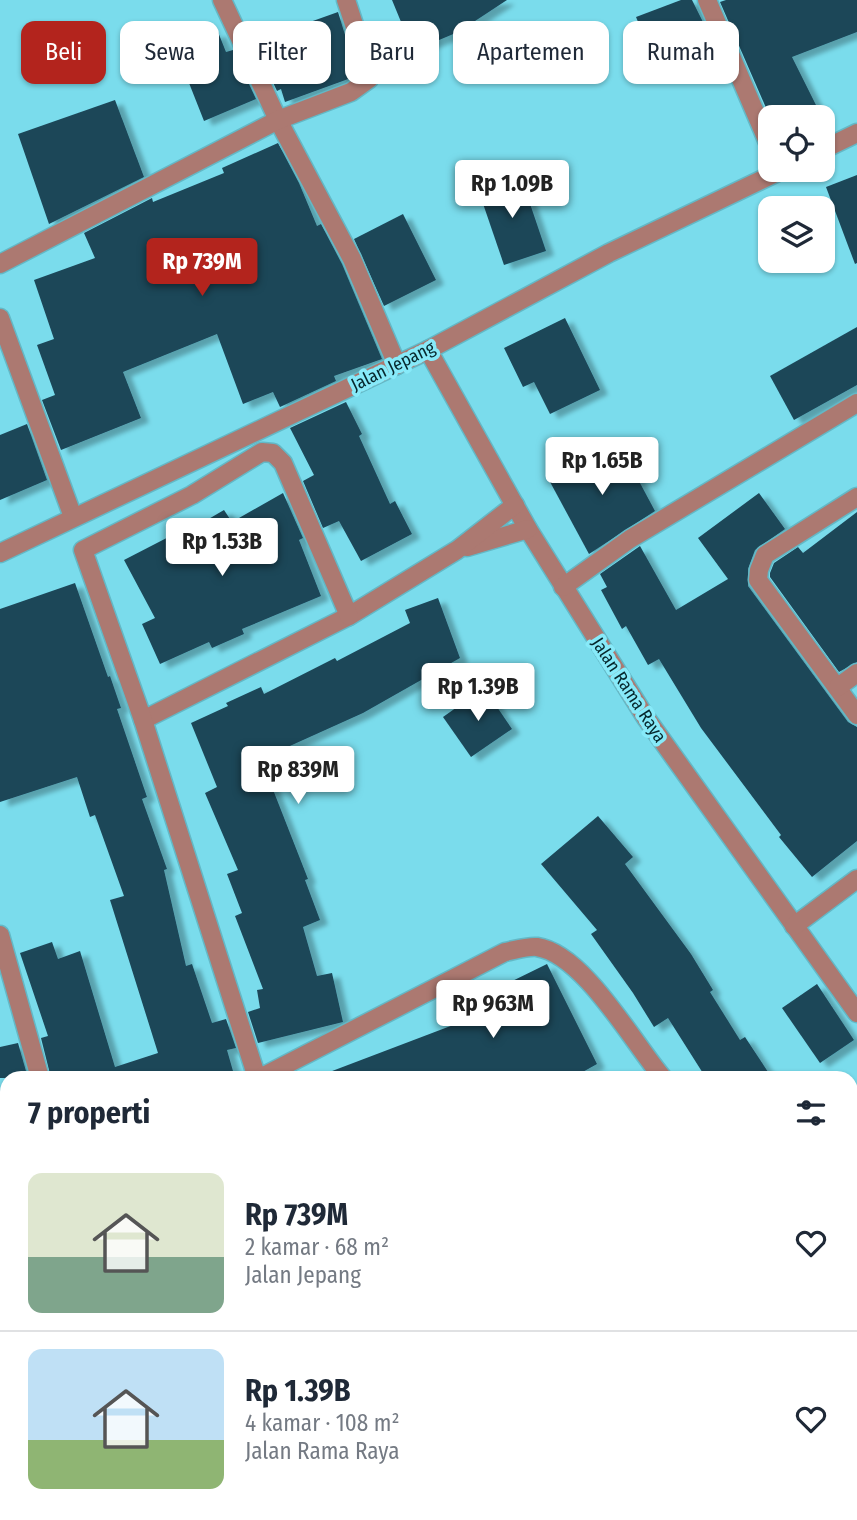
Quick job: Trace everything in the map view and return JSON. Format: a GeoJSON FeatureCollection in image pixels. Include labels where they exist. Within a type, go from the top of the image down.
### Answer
{"type":"FeatureCollection","features":[{"type":"Feature","properties":{"kind":"street"},"geometry":{"type":"LineString","coordinates":[[222,0],[278,120],[352,259],[397,365]]}},
{"type":"Feature","properties":{"kind":"street"},"geometry":{"type":"LineString","coordinates":[[0,264],[278,120],[351,92],[369,79],[367,64],[346,0]]}},
{"type":"Feature","properties":{"kind":"street"},"geometry":{"type":"LineString","coordinates":[[707,0],[758,118]]}},
{"type":"Feature","properties":{"kind":"street"},"geometry":{"type":"LineString","coordinates":[[835,144],[857,133]]}},
{"type":"Feature","properties":{"kind":"street","name":"Jalan Jepang"},"geometry":{"type":"LineString","coordinates":[[0,554],[73,517],[428,351],[609,253],[758,181]]}},
{"type":"Feature","properties":{"kind":"street"},"geometry":{"type":"LineString","coordinates":[[0,318],[73,517]]}},
{"type":"Feature","properties":{"kind":"street","name":"Jalan Rama Raya"},"geometry":{"type":"LineString","coordinates":[[428,351],[562,587],[646,718],[857,1013]]}},
{"type":"Feature","properties":{"kind":"street"},"geometry":{"type":"LineString","coordinates":[[562,587],[631,539],[857,403]]}},
{"type":"Feature","properties":{"kind":"street"},"geometry":{"type":"LineString","coordinates":[[257,1071],[143,720],[83,550],[192,495],[262,452],[273,453],[283,463],[349,616]]}},
{"type":"Feature","properties":{"kind":"street"},"geometry":{"type":"LineString","coordinates":[[857,497],[765,555],[758,580],[857,715]]}},
{"type":"Feature","properties":{"kind":"street"},"geometry":{"type":"LineString","coordinates":[[143,720],[349,616],[457,550],[514,505]]}},
{"type":"Feature","properties":{"kind":"street"},"geometry":{"type":"LineString","coordinates":[[457,550],[528,528]]}},
{"type":"Feature","properties":{"kind":"street"},"geometry":{"type":"LineString","coordinates":[[838,687],[857,673]]}},
{"type":"Feature","properties":{"kind":"street"},"geometry":{"type":"LineString","coordinates":[[794,926],[857,879]]}},
{"type":"Feature","properties":{"kind":"street"},"geometry":{"type":"LineString","coordinates":[[0,935],[38,1071]]}},
{"type":"Feature","properties":{"kind":"street"},"geometry":{"type":"LineString","coordinates":[[273,1071],[505,952],[536,947],[556,953],[582,972],[652,1071]]}},
{"type":"Feature","properties":{"kind":"building"},"geometry":{"type":"Polygon","coordinates":[[[392,0],[507,0],[475,21],[453,21],[453,34],[439,40],[439,21],[401,21],[392,0]]]}},
{"type":"Feature","properties":{"kind":"building"},"geometry":{"type":"Polygon","coordinates":[[[681,0],[692,0],[702,21],[638,21],[636,17],[681,0]]]}},
{"type":"Feature","properties":{"kind":"building"},"geometry":{"type":"Polygon","coordinates":[[[857,0],[857,32],[792,57],[816,105],[765,105],[739,46],[739,21],[728,21],[720,2],[857,0]]]}},
{"type":"Feature","properties":{"kind":"building"},"geometry":{"type":"Polygon","coordinates":[[[338,12],[345,35],[345,80],[285,102],[281,89],[277,91],[274,84],[331,84],[331,21],[313,21],[338,12]]]}},
{"type":"Feature","properties":{"kind":"building"},"geometry":{"type":"Polygon","coordinates":[[[219,34],[226,52],[233,50],[233,84],[249,84],[256,99],[204,121],[189,84],[219,84],[219,34]]]}},
{"type":"Feature","properties":{"kind":"building"},"geometry":{"type":"Polygon","coordinates":[[[115,100],[144,177],[49,224],[18,134],[115,100]]]}},
{"type":"Feature","properties":{"kind":"building"},"geometry":{"type":"Polygon","coordinates":[[[278,143],[317,226],[321,224],[342,264],[382,359],[334,376],[336,381],[280,407],[273,392],[243,404],[217,334],[123,372],[141,418],[61,450],[42,400],[55,395],[37,345],[54,339],[34,280],[95,258],[84,233],[152,198],[153,202],[224,173],[222,168],[278,143]]]}},
{"type":"Feature","properties":{"kind":"building"},"geometry":{"type":"Polygon","coordinates":[[[520,174],[546,251],[504,265],[478,189],[520,174]]]}},
{"type":"Feature","properties":{"kind":"building"},"geometry":{"type":"Polygon","coordinates":[[[857,175],[855,264],[835,211],[835,196],[829,196],[826,187],[857,175]]]}},
{"type":"Feature","properties":{"kind":"building"},"geometry":{"type":"Polygon","coordinates":[[[403,214],[436,280],[384,306],[354,239],[403,214]]]}},
{"type":"Feature","properties":{"kind":"building"},"geometry":{"type":"Polygon","coordinates":[[[565,318],[600,390],[550,414],[534,382],[523,387],[504,348],[565,318]]]}},
{"type":"Feature","properties":{"kind":"building"},"geometry":{"type":"Polygon","coordinates":[[[857,327],[857,385],[794,420],[770,376],[857,327]]]}},
{"type":"Feature","properties":{"kind":"building"},"geometry":{"type":"Polygon","coordinates":[[[346,402],[390,504],[395,501],[412,534],[361,561],[339,521],[323,528],[303,481],[314,475],[290,428],[346,402]]]}},
{"type":"Feature","properties":{"kind":"building"},"geometry":{"type":"Polygon","coordinates":[[[27,424],[47,480],[0,500],[0,435],[27,424]]]}},
{"type":"Feature","properties":{"kind":"building"},"geometry":{"type":"Polygon","coordinates":[[[618,442],[655,511],[589,554],[549,480],[618,442]]]}},
{"type":"Feature","properties":{"kind":"building"},"geometry":{"type":"Polygon","coordinates":[[[283,493],[303,538],[299,540],[321,596],[242,629],[244,634],[212,648],[209,642],[160,664],[142,624],[155,618],[124,560],[186,528],[188,531],[224,510],[232,522],[283,493]]]}},
{"type":"Feature","properties":{"kind":"building"},"geometry":{"type":"Polygon","coordinates":[[[759,493],[785,529],[755,550],[748,569],[748,586],[848,722],[857,727],[857,841],[812,877],[779,837],[781,835],[701,728],[659,659],[648,665],[626,626],[622,629],[601,590],[607,587],[600,574],[640,546],[676,610],[728,579],[698,538],[759,493]]]}},
{"type":"Feature","properties":{"kind":"building"},"geometry":{"type":"Polygon","coordinates":[[[857,512],[857,662],[839,672],[770,577],[770,573],[774,563],[798,547],[803,553],[857,512]]]}},
{"type":"Feature","properties":{"kind":"building"},"geometry":{"type":"Polygon","coordinates":[[[75,583],[121,708],[117,709],[147,797],[142,799],[167,869],[164,870],[186,966],[192,964],[212,1023],[226,1019],[236,1048],[227,1050],[233,1071],[49,1071],[41,1038],[48,1036],[20,953],[52,942],[58,959],[80,951],[115,1067],[158,1053],[110,900],[124,896],[95,815],[90,817],[77,777],[0,802],[0,609],[75,583]]]}},
{"type":"Feature","properties":{"kind":"building"},"geometry":{"type":"Polygon","coordinates":[[[438,598],[460,658],[363,713],[261,759],[308,879],[305,880],[320,920],[303,927],[317,976],[332,973],[343,1022],[258,1043],[248,1012],[260,1008],[257,990],[263,989],[235,916],[242,913],[227,874],[238,870],[205,793],[217,787],[191,723],[261,687],[264,694],[335,658],[337,661],[410,623],[405,610],[438,598]]]}},
{"type":"Feature","properties":{"kind":"building"},"geometry":{"type":"Polygon","coordinates":[[[484,688],[512,729],[471,757],[443,717],[484,688]]]}},
{"type":"Feature","properties":{"kind":"building"},"geometry":{"type":"Polygon","coordinates":[[[598,816],[633,857],[625,864],[691,954],[713,990],[710,992],[740,1040],[745,1037],[767,1071],[702,1071],[668,1018],[654,1027],[591,934],[597,930],[541,864],[598,816]]]}},
{"type":"Feature","properties":{"kind":"building"},"geometry":{"type":"Polygon","coordinates":[[[547,964],[597,1064],[584,1071],[332,1071],[469,1019],[463,999],[484,989],[486,994],[547,964]]]}},
{"type":"Feature","properties":{"kind":"building"},"geometry":{"type":"Polygon","coordinates":[[[817,984],[854,1040],[820,1063],[782,1008],[817,984]]]}},
{"type":"Feature","properties":{"kind":"building"},"geometry":{"type":"Polygon","coordinates":[[[18,1043],[26,1071],[0,1071],[0,1047],[18,1043]]]}}]}
